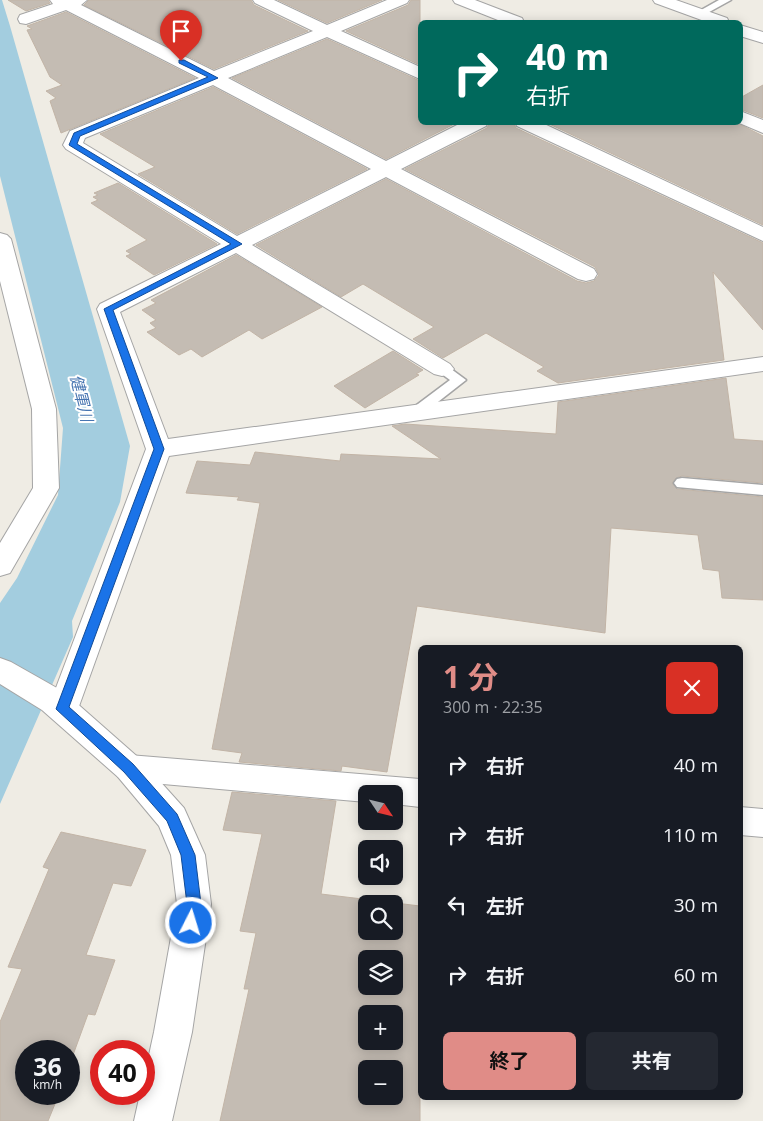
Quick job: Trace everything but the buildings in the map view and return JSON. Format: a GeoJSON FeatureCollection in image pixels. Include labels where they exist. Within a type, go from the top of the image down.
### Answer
{"type":"FeatureCollection","features":[{"type":"Feature","properties":{"kind":"street"},"geometry":{"type":"LineString","coordinates":[[261,0],[418,73]]}},
{"type":"Feature","properties":{"kind":"street"},"geometry":{"type":"LineString","coordinates":[[400,0],[76,135],[73,145],[442,369]]}},
{"type":"Feature","properties":{"kind":"street"},"geometry":{"type":"LineString","coordinates":[[462,0],[511,20]]}},
{"type":"Feature","properties":{"kind":"street"},"geometry":{"type":"LineString","coordinates":[[661,0],[716,20]]}},
{"type":"Feature","properties":{"kind":"street"},"geometry":{"type":"LineString","coordinates":[[26,19],[68,1],[586,274]]}},
{"type":"Feature","properties":{"kind":"street"},"geometry":{"type":"LineString","coordinates":[[686,20],[699,14]]}},
{"type":"Feature","properties":{"kind":"street"},"geometry":{"type":"LineString","coordinates":[[743,31],[763,38]]}},
{"type":"Feature","properties":{"kind":"street"},"geometry":{"type":"LineString","coordinates":[[743,118],[763,127]]}},
{"type":"Feature","properties":{"kind":"street"},"geometry":{"type":"LineString","coordinates":[[58,705],[159,449],[108,309],[473,125]]}},
{"type":"Feature","properties":{"kind":"street"},"geometry":{"type":"LineString","coordinates":[[530,125],[763,235]]}},
{"type":"Feature","properties":{"kind":"street"},"geometry":{"type":"LineString","coordinates":[[0,238],[44,409],[46,488],[0,566]]}},
{"type":"Feature","properties":{"kind":"street"},"geometry":{"type":"LineString","coordinates":[[159,449],[763,364]]}},
{"type":"Feature","properties":{"kind":"street"},"geometry":{"type":"LineString","coordinates":[[0,670],[58,705],[129,768],[172,818],[188,855],[194,904],[173,1032],[153,1121]]}},
{"type":"Feature","properties":{"kind":"street"},"geometry":{"type":"LineString","coordinates":[[129,768],[418,793]]}},
{"type":"Feature","properties":{"kind":"street"},"geometry":{"type":"LineString","coordinates":[[743,821],[763,823]]}},
{"type":"Feature","properties":{"kind":"lane"},"geometry":{"type":"LineString","coordinates":[[699,14],[726,0]]}},
{"type":"Feature","properties":{"kind":"lane"},"geometry":{"type":"LineString","coordinates":[[415,413],[458,380],[442,369]]}},
{"type":"Feature","properties":{"kind":"lane"},"geometry":{"type":"LineString","coordinates":[[682,484],[763,490]]}},
{"type":"Feature","properties":{"kind":"water","name":"健軍川"},"geometry":{"type":"Polygon","coordinates":[[[0,0],[2,0],[10,26],[130,446],[120,502],[72,621],[73,637],[0,804],[0,603],[17,578],[58,495],[63,428],[0,176],[0,0]]]}},
{"type":"Feature","properties":{"kind":"route"},"geometry":{"type":"LineString","coordinates":[[181,61],[214,78],[76,135],[73,145],[237,244],[108,309],[159,449],[62,709],[129,768],[172,818],[188,855],[194,904],[191,923]]}}]}
